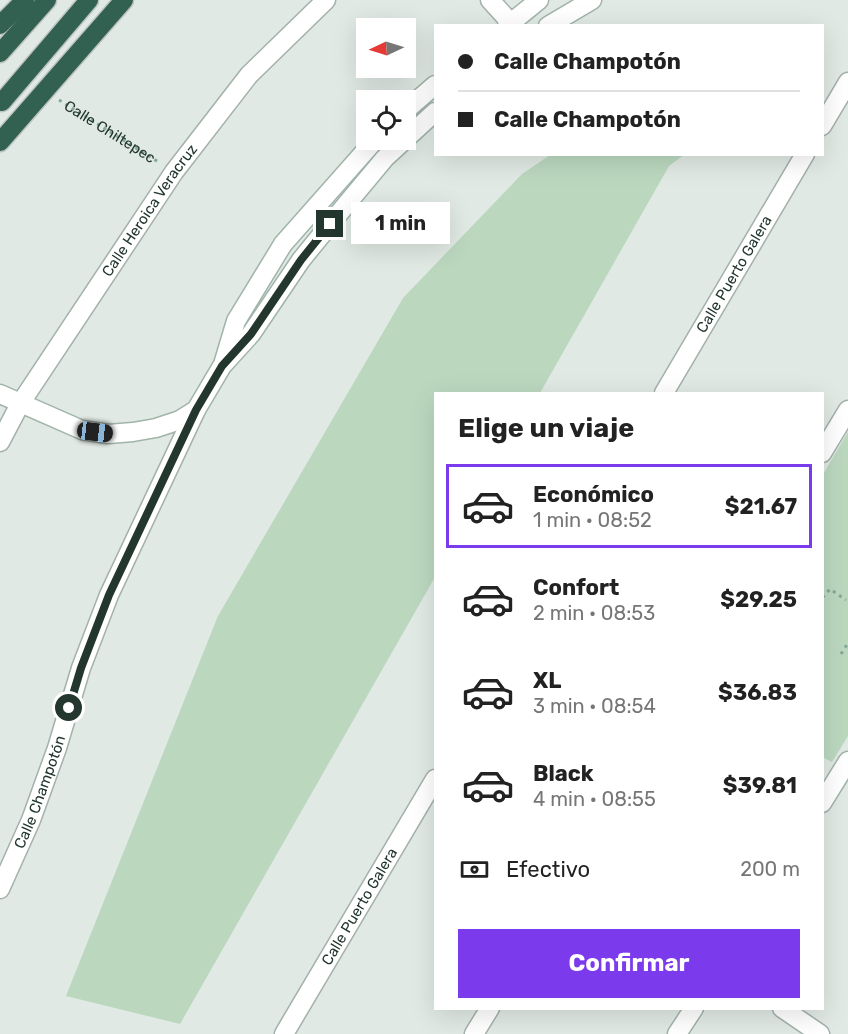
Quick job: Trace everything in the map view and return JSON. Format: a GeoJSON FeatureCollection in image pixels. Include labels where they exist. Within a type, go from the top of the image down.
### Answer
{"type":"FeatureCollection","features":[{"type":"Feature","properties":{"kind":"highway"},"geometry":{"type":"LineString","coordinates":[[0,25],[25,0]]}},
{"type":"Feature","properties":{"kind":"highway"},"geometry":{"type":"LineString","coordinates":[[0,53],[47,0]]}},
{"type":"Feature","properties":{"kind":"highway"},"geometry":{"type":"LineString","coordinates":[[2,102],[89,0]]}},
{"type":"Feature","properties":{"kind":"highway"},"geometry":{"type":"LineString","coordinates":[[0,142],[124,0]]}},
{"type":"Feature","properties":{"kind":"street","name":"Calle Heroica Veracruz"},"geometry":{"type":"LineString","coordinates":[[0,442],[20,404],[174,172],[249,75],[326,0]]}},
{"type":"Feature","properties":{"kind":"street"},"geometry":{"type":"LineString","coordinates":[[490,0],[509,24],[539,0]]}},
{"type":"Feature","properties":{"kind":"street"},"geometry":{"type":"LineString","coordinates":[[551,24],[592,0]]}},
{"type":"Feature","properties":{"kind":"street"},"geometry":{"type":"LineString","coordinates":[[824,123],[848,82]]}},
{"type":"Feature","properties":{"kind":"street"},"geometry":{"type":"LineString","coordinates":[[416,101],[434,86]]}},
{"type":"Feature","properties":{"kind":"street","name":"Calle Champotón"},"geometry":{"type":"LineString","coordinates":[[0,889],[31,820],[57,748],[81,668],[109,595],[196,410],[222,366],[251,334],[301,260],[385,158],[434,113]]}},
{"type":"Feature","properties":{"kind":"street","name":"Calle Champotón"},"geometry":{"type":"LineString","coordinates":[[222,366],[236,321],[283,244],[366,150]]}},
{"type":"Feature","properties":{"kind":"street","name":"Calle Puerto Galera"},"geometry":{"type":"LineString","coordinates":[[665,392],[804,156]]}},
{"type":"Feature","properties":{"kind":"street"},"geometry":{"type":"LineString","coordinates":[[0,394],[82,430],[108,434],[156,428],[180,420],[196,410]]}},
{"type":"Feature","properties":{"kind":"street"},"geometry":{"type":"LineString","coordinates":[[824,450],[848,410]]}},
{"type":"Feature","properties":{"kind":"street"},"geometry":{"type":"LineString","coordinates":[[824,800],[848,761]]}},
{"type":"Feature","properties":{"kind":"street","name":"Calle Puerto Galera"},"geometry":{"type":"LineString","coordinates":[[284,1034],[434,781]]}},
{"type":"Feature","properties":{"kind":"street"},"geometry":{"type":"LineString","coordinates":[[474,1034],[488,1010]]}},
{"type":"Feature","properties":{"kind":"street"},"geometry":{"type":"LineString","coordinates":[[678,1034],[693,1010]]}},
{"type":"Feature","properties":{"kind":"street"},"geometry":{"type":"LineString","coordinates":[[785,1010],[820,1034]]}},
{"type":"Feature","properties":{"kind":"path","name":"Calle Chiltepec"},"geometry":{"type":"LineString","coordinates":[[45,91],[174,172]]}},
{"type":"Feature","properties":{"kind":"path"},"geometry":{"type":"LineString","coordinates":[[824,596],[830,589],[847,600]]}},
{"type":"Feature","properties":{"kind":"path"},"geometry":{"type":"LineString","coordinates":[[841,654],[848,643]]}},
{"type":"Feature","properties":{"kind":"green space"},"geometry":{"type":"Polygon","coordinates":[[[549,156],[683,156],[669,166],[541,392],[434,392],[434,579],[180,1024],[66,996],[218,616],[403,298],[522,174],[549,156]]]}},
{"type":"Feature","properties":{"kind":"green space"},"geometry":{"type":"Polygon","coordinates":[[[848,432],[848,736],[832,762],[824,758],[824,473],[848,432]]]}},
{"type":"Feature","properties":{"kind":"route"},"geometry":{"type":"LineString","coordinates":[[69,708],[81,668],[109,595],[196,410],[222,366],[251,334],[301,260],[330,224]]}}]}
